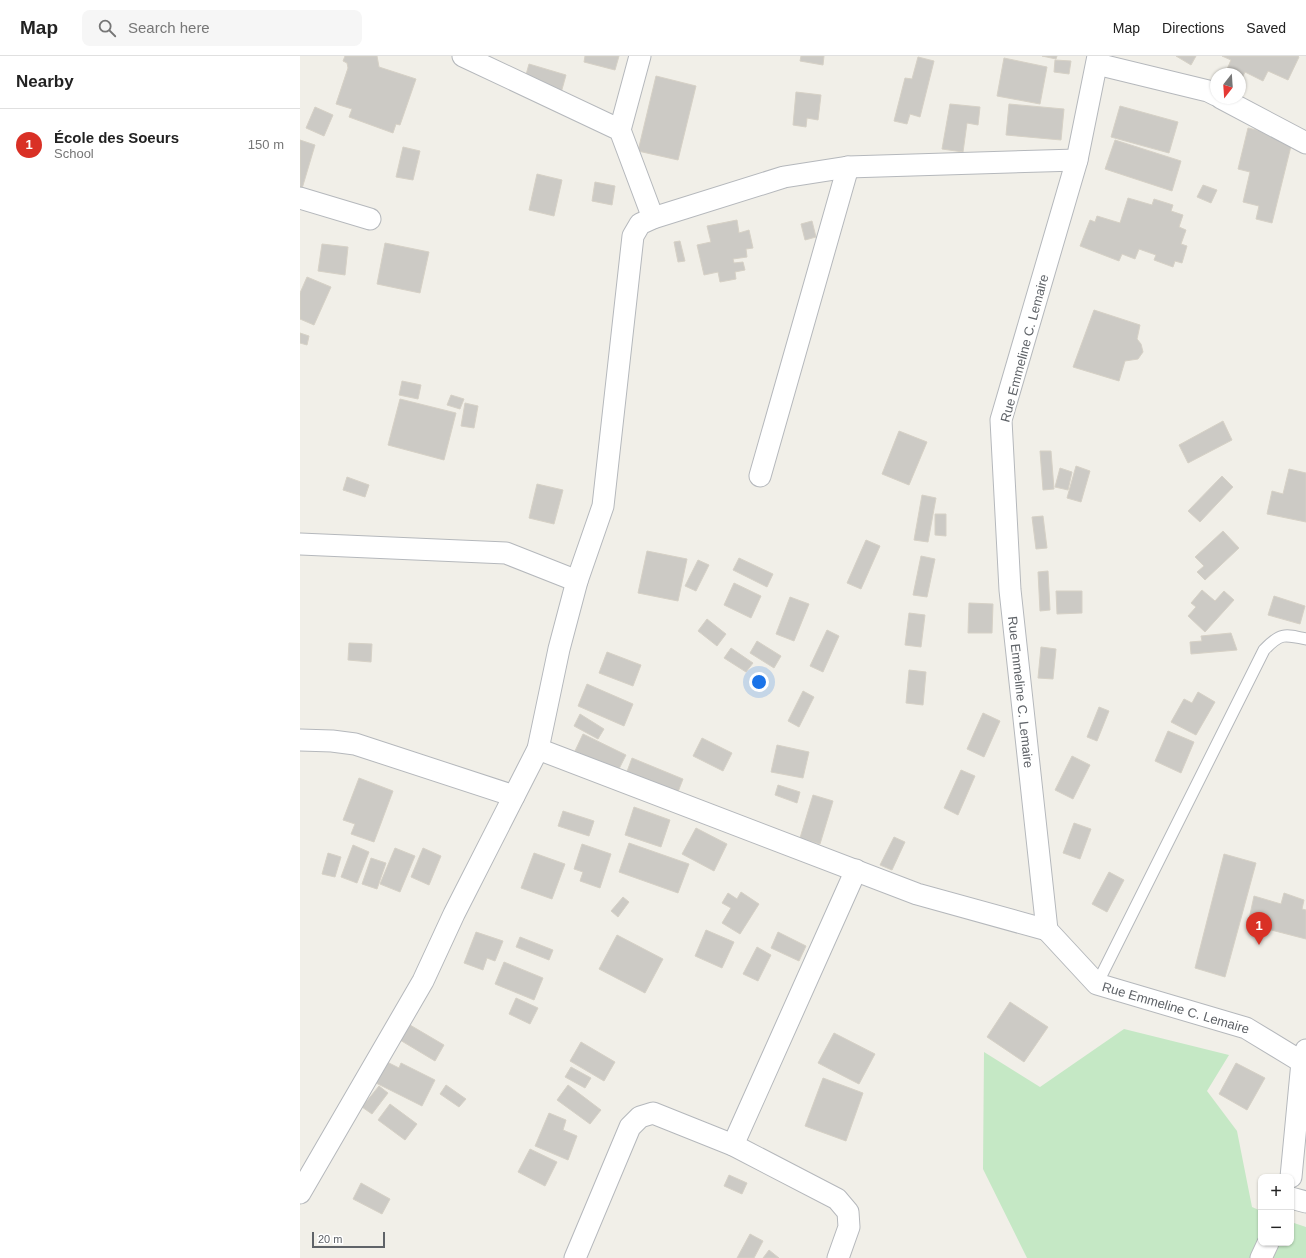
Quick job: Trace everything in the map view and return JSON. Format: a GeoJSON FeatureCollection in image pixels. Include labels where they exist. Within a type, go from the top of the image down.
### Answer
{"type":"FeatureCollection","features":[{"type":"Feature","properties":{"kind":"street"},"geometry":{"type":"LineString","coordinates":[[463,56],[620,130]]}},
{"type":"Feature","properties":{"kind":"street"},"geometry":{"type":"LineString","coordinates":[[640,56],[620,130],[652,218]]}},
{"type":"Feature","properties":{"kind":"street"},"geometry":{"type":"LineString","coordinates":[[1098,60],[1210,92]]}},
{"type":"Feature","properties":{"kind":"street","name":"Rue Emmeline C. Lemaire"},"geometry":{"type":"LineString","coordinates":[[1098,60],[1077,160],[1001,420],[1010,590],[1047,930],[1097,984],[1246,1028],[1304,1056],[1291,1174]]}},
{"type":"Feature","properties":{"kind":"street"},"geometry":{"type":"LineString","coordinates":[[1232,104],[1306,143]]}},
{"type":"Feature","properties":{"kind":"street"},"geometry":{"type":"LineString","coordinates":[[300,1193],[423,981],[454,914],[538,749],[559,649],[578,581],[603,506],[633,236],[640,224],[652,218],[784,177],[848,167],[1077,160]]}},
{"type":"Feature","properties":{"kind":"street"},"geometry":{"type":"LineString","coordinates":[[760,476],[848,167]]}},
{"type":"Feature","properties":{"kind":"street"},"geometry":{"type":"LineString","coordinates":[[300,198],[370,219]]}},
{"type":"Feature","properties":{"kind":"street"},"geometry":{"type":"LineString","coordinates":[[300,544],[506,553],[578,581]]}},
{"type":"Feature","properties":{"kind":"street"},"geometry":{"type":"LineString","coordinates":[[300,740],[332,741],[355,744],[514,796]]}},
{"type":"Feature","properties":{"kind":"street"},"geometry":{"type":"LineString","coordinates":[[538,749],[917,894],[1047,930]]}},
{"type":"Feature","properties":{"kind":"street"},"geometry":{"type":"LineString","coordinates":[[733,1145],[856,870]]}},
{"type":"Feature","properties":{"kind":"street"},"geometry":{"type":"LineString","coordinates":[[575,1258],[630,1127],[640,1117],[653,1114],[733,1145],[837,1199],[848,1212],[849,1227],[838,1258]]}},
{"type":"Feature","properties":{"kind":"street"},"geometry":{"type":"LineString","coordinates":[[1294,1199],[1306,1202]]}},
{"type":"Feature","properties":{"kind":"street"},"geometry":{"type":"LineString","coordinates":[[1261,1258],[1267,1246]]}},
{"type":"Feature","properties":{"kind":"lane"},"geometry":{"type":"LineString","coordinates":[[1097,984],[1264,650],[1280,636],[1306,639]]}},
{"type":"Feature","properties":{"kind":"green space"},"geometry":{"type":"Polygon","coordinates":[[[1124,1029],[1229,1055],[1207,1091],[1237,1131],[1252,1207],[1258,1210],[1258,1246],[1294,1246],[1294,1223],[1306,1227],[1306,1258],[1027,1258],[983,1169],[984,1052],[1040,1087],[1124,1029]]]}},
{"type":"Feature","properties":{"kind":"building"},"geometry":{"type":"Polygon","coordinates":[[[345,56],[377,56],[379,67],[416,79],[400,125],[396,124],[393,133],[349,117],[352,109],[336,104],[348,68],[347,63],[343,61],[345,56]]]}},
{"type":"Feature","properties":{"kind":"building"},"geometry":{"type":"Polygon","coordinates":[[[585,56],[619,56],[615,70],[584,62],[585,56]]]}},
{"type":"Feature","properties":{"kind":"building"},"geometry":{"type":"Polygon","coordinates":[[[801,56],[824,56],[823,65],[800,61],[801,56]]]}},
{"type":"Feature","properties":{"kind":"building"},"geometry":{"type":"Polygon","coordinates":[[[1042,56],[1057,56],[1056,59],[1042,56]]]}},
{"type":"Feature","properties":{"kind":"building"},"geometry":{"type":"Polygon","coordinates":[[[1176,56],[1196,56],[1191,65],[1176,56]]]}},
{"type":"Feature","properties":{"kind":"building"},"geometry":{"type":"Polygon","coordinates":[[[1222,56],[1299,57],[1288,80],[1268,71],[1263,81],[1246,72],[1246,68],[1228,68],[1231,60],[1222,56]]]}},
{"type":"Feature","properties":{"kind":"building"},"geometry":{"type":"Polygon","coordinates":[[[918,57],[934,61],[920,117],[910,114],[907,124],[894,121],[905,78],[912,79],[918,57]]]}},
{"type":"Feature","properties":{"kind":"building"},"geometry":{"type":"Polygon","coordinates":[[[1004,58],[1047,67],[1040,104],[997,96],[1004,58]]]}},
{"type":"Feature","properties":{"kind":"building"},"geometry":{"type":"Polygon","coordinates":[[[1055,60],[1071,61],[1069,74],[1054,72],[1055,60]]]}},
{"type":"Feature","properties":{"kind":"building"},"geometry":{"type":"Polygon","coordinates":[[[529,64],[566,75],[561,93],[524,82],[529,64]]]}},
{"type":"Feature","properties":{"kind":"building"},"geometry":{"type":"Polygon","coordinates":[[[656,76],[696,86],[678,160],[638,151],[656,76]]]}},
{"type":"Feature","properties":{"kind":"building"},"geometry":{"type":"Polygon","coordinates":[[[796,92],[821,95],[818,120],[807,118],[806,127],[793,125],[796,92]]]}},
{"type":"Feature","properties":{"kind":"building"},"geometry":{"type":"Polygon","coordinates":[[[950,104],[980,107],[978,125],[967,123],[963,152],[942,149],[950,104]]]}},
{"type":"Feature","properties":{"kind":"building"},"geometry":{"type":"Polygon","coordinates":[[[1009,104],[1064,109],[1061,140],[1006,135],[1009,104]]]}},
{"type":"Feature","properties":{"kind":"building"},"geometry":{"type":"Polygon","coordinates":[[[1120,106],[1178,122],[1169,153],[1111,137],[1120,106]]]}},
{"type":"Feature","properties":{"kind":"building"},"geometry":{"type":"Polygon","coordinates":[[[315,107],[333,115],[324,136],[306,128],[315,107]]]}},
{"type":"Feature","properties":{"kind":"building"},"geometry":{"type":"Polygon","coordinates":[[[1248,128],[1293,138],[1272,223],[1256,219],[1259,206],[1243,202],[1250,172],[1238,169],[1248,128]]]}},
{"type":"Feature","properties":{"kind":"building"},"geometry":{"type":"Polygon","coordinates":[[[300,140],[315,145],[301,192],[300,191],[300,140]]]}},
{"type":"Feature","properties":{"kind":"building"},"geometry":{"type":"Polygon","coordinates":[[[1115,140],[1181,161],[1172,191],[1105,169],[1115,140]]]}},
{"type":"Feature","properties":{"kind":"building"},"geometry":{"type":"Polygon","coordinates":[[[403,147],[420,151],[413,180],[396,177],[403,147]]]}},
{"type":"Feature","properties":{"kind":"building"},"geometry":{"type":"Polygon","coordinates":[[[537,174],[562,180],[554,216],[529,210],[537,174]]]}},
{"type":"Feature","properties":{"kind":"building"},"geometry":{"type":"Polygon","coordinates":[[[595,182],[615,186],[612,205],[592,201],[595,182]]]}},
{"type":"Feature","properties":{"kind":"building"},"geometry":{"type":"Polygon","coordinates":[[[1203,185],[1217,190],[1211,203],[1197,197],[1203,185]]]}},
{"type":"Feature","properties":{"kind":"building"},"geometry":{"type":"Polygon","coordinates":[[[1128,198],[1152,205],[1154,199],[1173,205],[1171,211],[1183,215],[1179,227],[1186,230],[1181,244],[1187,246],[1182,263],[1175,261],[1173,267],[1154,260],[1156,255],[1139,249],[1135,259],[1122,254],[1119,261],[1080,246],[1090,220],[1095,222],[1097,216],[1120,223],[1128,198]]]}},
{"type":"Feature","properties":{"kind":"building"},"geometry":{"type":"Polygon","coordinates":[[[737,220],[739,233],[749,230],[753,248],[746,249],[747,257],[733,259],[734,263],[743,262],[745,270],[735,272],[736,279],[720,282],[718,272],[704,275],[697,245],[711,242],[707,226],[737,220]]]}},
{"type":"Feature","properties":{"kind":"building"},"geometry":{"type":"Polygon","coordinates":[[[812,221],[816,237],[805,240],[801,224],[812,221]]]}},
{"type":"Feature","properties":{"kind":"building"},"geometry":{"type":"Polygon","coordinates":[[[680,241],[685,261],[678,262],[674,242],[680,241]]]}},
{"type":"Feature","properties":{"kind":"building"},"geometry":{"type":"Polygon","coordinates":[[[385,243],[429,252],[420,293],[377,284],[385,243]]]}},
{"type":"Feature","properties":{"kind":"building"},"geometry":{"type":"Polygon","coordinates":[[[322,244],[348,247],[345,275],[318,271],[322,244]]]}},
{"type":"Feature","properties":{"kind":"building"},"geometry":{"type":"Polygon","coordinates":[[[307,277],[331,287],[314,325],[300,319],[300,293],[307,277]]]}},
{"type":"Feature","properties":{"kind":"building"},"geometry":{"type":"Polygon","coordinates":[[[1094,310],[1140,325],[1137,339],[1141,344],[1143,352],[1138,359],[1125,361],[1119,381],[1073,367],[1094,310]]]}},
{"type":"Feature","properties":{"kind":"building"},"geometry":{"type":"Polygon","coordinates":[[[300,333],[309,336],[307,345],[300,343],[300,333]]]}},
{"type":"Feature","properties":{"kind":"building"},"geometry":{"type":"Polygon","coordinates":[[[402,381],[421,385],[418,399],[399,395],[402,381]]]}},
{"type":"Feature","properties":{"kind":"building"},"geometry":{"type":"Polygon","coordinates":[[[451,395],[464,399],[460,409],[447,405],[451,395]]]}},
{"type":"Feature","properties":{"kind":"building"},"geometry":{"type":"Polygon","coordinates":[[[400,399],[456,413],[444,460],[388,445],[400,399]]]}},
{"type":"Feature","properties":{"kind":"building"},"geometry":{"type":"Polygon","coordinates":[[[465,403],[478,406],[474,428],[461,426],[465,403]]]}},
{"type":"Feature","properties":{"kind":"building"},"geometry":{"type":"Polygon","coordinates":[[[1223,421],[1232,440],[1188,463],[1179,445],[1223,421]]]}},
{"type":"Feature","properties":{"kind":"building"},"geometry":{"type":"Polygon","coordinates":[[[899,431],[927,442],[909,485],[882,474],[899,431]]]}},
{"type":"Feature","properties":{"kind":"building"},"geometry":{"type":"Polygon","coordinates":[[[1040,451],[1051,451],[1054,489],[1043,490],[1040,451]]]}},
{"type":"Feature","properties":{"kind":"building"},"geometry":{"type":"Polygon","coordinates":[[[1076,466],[1090,471],[1081,502],[1067,498],[1076,466]]]}},
{"type":"Feature","properties":{"kind":"building"},"geometry":{"type":"Polygon","coordinates":[[[1060,468],[1072,472],[1068,490],[1055,487],[1060,468]]]}},
{"type":"Feature","properties":{"kind":"building"},"geometry":{"type":"Polygon","coordinates":[[[1289,469],[1306,473],[1306,522],[1267,514],[1272,491],[1283,494],[1289,469]]]}},
{"type":"Feature","properties":{"kind":"building"},"geometry":{"type":"Polygon","coordinates":[[[1222,476],[1233,487],[1200,522],[1188,511],[1222,476]]]}},
{"type":"Feature","properties":{"kind":"building"},"geometry":{"type":"Polygon","coordinates":[[[347,477],[369,485],[365,497],[343,490],[347,477]]]}},
{"type":"Feature","properties":{"kind":"building"},"geometry":{"type":"Polygon","coordinates":[[[537,484],[563,490],[554,524],[529,518],[537,484]]]}},
{"type":"Feature","properties":{"kind":"building"},"geometry":{"type":"Polygon","coordinates":[[[922,495],[936,498],[928,542],[914,540],[922,495]]]}},
{"type":"Feature","properties":{"kind":"building"},"geometry":{"type":"Polygon","coordinates":[[[935,514],[946,514],[946,536],[935,535],[935,514]]]}},
{"type":"Feature","properties":{"kind":"building"},"geometry":{"type":"Polygon","coordinates":[[[1043,516],[1047,548],[1036,549],[1032,517],[1043,516]]]}},
{"type":"Feature","properties":{"kind":"building"},"geometry":{"type":"Polygon","coordinates":[[[1223,531],[1239,548],[1205,580],[1197,572],[1204,566],[1195,557],[1223,531]]]}},
{"type":"Feature","properties":{"kind":"building"},"geometry":{"type":"Polygon","coordinates":[[[866,540],[880,546],[861,589],[847,583],[866,540]]]}},
{"type":"Feature","properties":{"kind":"building"},"geometry":{"type":"Polygon","coordinates":[[[647,551],[687,559],[678,601],[638,593],[647,551]]]}},
{"type":"Feature","properties":{"kind":"building"},"geometry":{"type":"Polygon","coordinates":[[[921,556],[935,559],[927,597],[913,595],[921,556]]]}},
{"type":"Feature","properties":{"kind":"building"},"geometry":{"type":"Polygon","coordinates":[[[739,558],[773,574],[767,587],[733,570],[739,558]]]}},
{"type":"Feature","properties":{"kind":"building"},"geometry":{"type":"Polygon","coordinates":[[[698,560],[709,565],[696,591],[685,586],[698,560]]]}},
{"type":"Feature","properties":{"kind":"building"},"geometry":{"type":"Polygon","coordinates":[[[1048,571],[1050,610],[1040,611],[1038,572],[1048,571]]]}},
{"type":"Feature","properties":{"kind":"building"},"geometry":{"type":"Polygon","coordinates":[[[734,583],[761,596],[751,618],[724,605],[734,583]]]}},
{"type":"Feature","properties":{"kind":"building"},"geometry":{"type":"Polygon","coordinates":[[[1202,590],[1215,601],[1224,591],[1234,600],[1205,632],[1188,616],[1196,607],[1191,603],[1202,590]]]}},
{"type":"Feature","properties":{"kind":"building"},"geometry":{"type":"Polygon","coordinates":[[[1056,591],[1082,591],[1082,613],[1057,614],[1056,591]]]}},
{"type":"Feature","properties":{"kind":"building"},"geometry":{"type":"Polygon","coordinates":[[[1274,596],[1305,606],[1300,624],[1268,615],[1274,596]]]}},
{"type":"Feature","properties":{"kind":"building"},"geometry":{"type":"Polygon","coordinates":[[[790,597],[809,604],[794,641],[776,634],[790,597]]]}},
{"type":"Feature","properties":{"kind":"building"},"geometry":{"type":"Polygon","coordinates":[[[969,603],[993,604],[992,633],[968,633],[969,603]]]}},
{"type":"Feature","properties":{"kind":"building"},"geometry":{"type":"Polygon","coordinates":[[[909,613],[925,615],[921,647],[905,645],[909,613]]]}},
{"type":"Feature","properties":{"kind":"building"},"geometry":{"type":"Polygon","coordinates":[[[707,619],[726,634],[717,646],[698,631],[707,619]]]}},
{"type":"Feature","properties":{"kind":"building"},"geometry":{"type":"Polygon","coordinates":[[[827,630],[839,636],[823,672],[810,666],[827,630]]]}},
{"type":"Feature","properties":{"kind":"building"},"geometry":{"type":"Polygon","coordinates":[[[1231,633],[1237,650],[1191,654],[1190,642],[1202,641],[1201,636],[1231,633]]]}},
{"type":"Feature","properties":{"kind":"building"},"geometry":{"type":"Polygon","coordinates":[[[757,641],[781,656],[774,668],[750,653],[757,641]]]}},
{"type":"Feature","properties":{"kind":"building"},"geometry":{"type":"Polygon","coordinates":[[[349,643],[372,644],[371,662],[348,660],[349,643]]]}},
{"type":"Feature","properties":{"kind":"building"},"geometry":{"type":"Polygon","coordinates":[[[1041,647],[1056,649],[1053,679],[1038,678],[1041,647]]]}},
{"type":"Feature","properties":{"kind":"building"},"geometry":{"type":"Polygon","coordinates":[[[731,648],[753,663],[746,672],[724,658],[731,648]]]}},
{"type":"Feature","properties":{"kind":"building"},"geometry":{"type":"Polygon","coordinates":[[[607,652],[641,665],[633,686],[599,673],[607,652]]]}},
{"type":"Feature","properties":{"kind":"building"},"geometry":{"type":"Polygon","coordinates":[[[909,670],[926,672],[923,705],[906,703],[909,670]]]}},
{"type":"Feature","properties":{"kind":"building"},"geometry":{"type":"Polygon","coordinates":[[[587,684],[633,704],[624,726],[578,706],[587,684]]]}},
{"type":"Feature","properties":{"kind":"building"},"geometry":{"type":"Polygon","coordinates":[[[803,691],[814,697],[799,727],[788,721],[803,691]]]}},
{"type":"Feature","properties":{"kind":"building"},"geometry":{"type":"Polygon","coordinates":[[[1198,692],[1215,702],[1196,735],[1171,722],[1184,699],[1192,703],[1198,692]]]}},
{"type":"Feature","properties":{"kind":"building"},"geometry":{"type":"Polygon","coordinates":[[[1099,707],[1109,711],[1097,741],[1087,737],[1099,707]]]}},
{"type":"Feature","properties":{"kind":"building"},"geometry":{"type":"Polygon","coordinates":[[[983,713],[1000,721],[984,757],[967,749],[983,713]]]}},
{"type":"Feature","properties":{"kind":"building"},"geometry":{"type":"Polygon","coordinates":[[[580,714],[604,729],[598,739],[574,726],[580,714]]]}},
{"type":"Feature","properties":{"kind":"building"},"geometry":{"type":"Polygon","coordinates":[[[1168,731],[1194,742],[1181,773],[1155,761],[1168,731]]]}},
{"type":"Feature","properties":{"kind":"building"},"geometry":{"type":"Polygon","coordinates":[[[583,734],[626,755],[618,771],[575,751],[583,734]]]}},
{"type":"Feature","properties":{"kind":"building"},"geometry":{"type":"Polygon","coordinates":[[[702,738],[732,753],[723,771],[693,756],[702,738]]]}},
{"type":"Feature","properties":{"kind":"building"},"geometry":{"type":"Polygon","coordinates":[[[777,745],[809,752],[803,778],[771,772],[777,745]]]}},
{"type":"Feature","properties":{"kind":"building"},"geometry":{"type":"Polygon","coordinates":[[[1072,756],[1090,765],[1073,799],[1055,790],[1072,756]]]}},
{"type":"Feature","properties":{"kind":"building"},"geometry":{"type":"Polygon","coordinates":[[[632,758],[683,779],[676,797],[625,777],[632,758]]]}},
{"type":"Feature","properties":{"kind":"building"},"geometry":{"type":"Polygon","coordinates":[[[961,770],[975,776],[958,815],[944,808],[961,770]]]}},
{"type":"Feature","properties":{"kind":"building"},"geometry":{"type":"Polygon","coordinates":[[[359,778],[393,791],[374,842],[351,834],[355,824],[343,820],[359,778]]]}},
{"type":"Feature","properties":{"kind":"building"},"geometry":{"type":"Polygon","coordinates":[[[778,785],[800,792],[797,803],[775,795],[778,785]]]}},
{"type":"Feature","properties":{"kind":"building"},"geometry":{"type":"Polygon","coordinates":[[[813,795],[833,801],[820,844],[800,838],[813,795]]]}},
{"type":"Feature","properties":{"kind":"building"},"geometry":{"type":"Polygon","coordinates":[[[634,807],[670,820],[661,847],[625,835],[634,807]]]}},
{"type":"Feature","properties":{"kind":"building"},"geometry":{"type":"Polygon","coordinates":[[[563,811],[594,821],[589,836],[558,826],[563,811]]]}},
{"type":"Feature","properties":{"kind":"building"},"geometry":{"type":"Polygon","coordinates":[[[1074,823],[1091,829],[1080,859],[1063,853],[1074,823]]]}},
{"type":"Feature","properties":{"kind":"building"},"geometry":{"type":"Polygon","coordinates":[[[696,828],[727,844],[714,871],[682,854],[696,828]]]}},
{"type":"Feature","properties":{"kind":"building"},"geometry":{"type":"Polygon","coordinates":[[[894,837],[905,842],[892,870],[880,865],[894,837]]]}},
{"type":"Feature","properties":{"kind":"building"},"geometry":{"type":"Polygon","coordinates":[[[629,843],[689,864],[678,893],[619,872],[629,843]]]}},
{"type":"Feature","properties":{"kind":"building"},"geometry":{"type":"Polygon","coordinates":[[[582,844],[611,854],[600,888],[580,881],[583,872],[574,869],[582,844]]]}},
{"type":"Feature","properties":{"kind":"building"},"geometry":{"type":"Polygon","coordinates":[[[353,845],[369,852],[357,883],[341,877],[353,845]]]}},
{"type":"Feature","properties":{"kind":"building"},"geometry":{"type":"Polygon","coordinates":[[[395,848],[415,856],[400,892],[380,884],[395,848]]]}},
{"type":"Feature","properties":{"kind":"building"},"geometry":{"type":"Polygon","coordinates":[[[423,848],[441,856],[429,885],[411,877],[423,848]]]}},
{"type":"Feature","properties":{"kind":"building"},"geometry":{"type":"Polygon","coordinates":[[[328,853],[341,857],[335,877],[322,874],[328,853]]]}},
{"type":"Feature","properties":{"kind":"building"},"geometry":{"type":"Polygon","coordinates":[[[534,853],[565,864],[552,899],[521,888],[534,853]]]}},
{"type":"Feature","properties":{"kind":"building"},"geometry":{"type":"Polygon","coordinates":[[[1224,854],[1256,863],[1225,977],[1195,968],[1224,854]]]}},
{"type":"Feature","properties":{"kind":"building"},"geometry":{"type":"Polygon","coordinates":[[[371,858],[386,863],[377,889],[362,884],[371,858]]]}},
{"type":"Feature","properties":{"kind":"building"},"geometry":{"type":"Polygon","coordinates":[[[1109,872],[1124,880],[1107,912],[1092,904],[1109,872]]]}},
{"type":"Feature","properties":{"kind":"building"},"geometry":{"type":"Polygon","coordinates":[[[741,892],[759,904],[740,934],[722,923],[731,908],[722,903],[728,893],[737,899],[741,892]]]}},
{"type":"Feature","properties":{"kind":"building"},"geometry":{"type":"Polygon","coordinates":[[[1284,893],[1304,900],[1302,909],[1306,910],[1306,939],[1248,924],[1254,896],[1281,904],[1284,893]]]}},
{"type":"Feature","properties":{"kind":"building"},"geometry":{"type":"Polygon","coordinates":[[[623,897],[629,902],[618,917],[611,911],[623,897]]]}},
{"type":"Feature","properties":{"kind":"building"},"geometry":{"type":"Polygon","coordinates":[[[706,930],[734,942],[722,968],[695,956],[706,930]]]}},
{"type":"Feature","properties":{"kind":"building"},"geometry":{"type":"Polygon","coordinates":[[[476,932],[503,941],[495,961],[487,958],[483,970],[464,963],[476,932]]]}},
{"type":"Feature","properties":{"kind":"building"},"geometry":{"type":"Polygon","coordinates":[[[778,932],[806,946],[799,961],[771,948],[778,932]]]}},
{"type":"Feature","properties":{"kind":"building"},"geometry":{"type":"Polygon","coordinates":[[[617,935],[663,959],[645,993],[599,969],[617,935]]]}},
{"type":"Feature","properties":{"kind":"building"},"geometry":{"type":"Polygon","coordinates":[[[520,937],[553,950],[549,960],[516,947],[520,937]]]}},
{"type":"Feature","properties":{"kind":"building"},"geometry":{"type":"Polygon","coordinates":[[[757,947],[771,955],[758,981],[743,974],[757,947]]]}},
{"type":"Feature","properties":{"kind":"building"},"geometry":{"type":"Polygon","coordinates":[[[504,962],[543,978],[534,1000],[495,984],[504,962]]]}},
{"type":"Feature","properties":{"kind":"building"},"geometry":{"type":"Polygon","coordinates":[[[516,998],[538,1008],[530,1024],[509,1014],[516,998]]]}},
{"type":"Feature","properties":{"kind":"building"},"geometry":{"type":"Polygon","coordinates":[[[1010,1002],[1048,1027],[1024,1062],[987,1037],[1010,1002]]]}},
{"type":"Feature","properties":{"kind":"building"},"geometry":{"type":"Polygon","coordinates":[[[410,1025],[444,1045],[435,1061],[400,1040],[410,1025]]]}},
{"type":"Feature","properties":{"kind":"building"},"geometry":{"type":"Polygon","coordinates":[[[834,1033],[875,1054],[859,1084],[818,1063],[834,1033]]]}},
{"type":"Feature","properties":{"kind":"building"},"geometry":{"type":"Polygon","coordinates":[[[581,1042],[615,1062],[604,1081],[570,1061],[581,1042]]]}},
{"type":"Feature","properties":{"kind":"building"},"geometry":{"type":"Polygon","coordinates":[[[383,1060],[399,1068],[401,1063],[435,1080],[422,1106],[372,1081],[383,1060]]]}},
{"type":"Feature","properties":{"kind":"building"},"geometry":{"type":"Polygon","coordinates":[[[1236,1063],[1265,1078],[1247,1110],[1219,1094],[1236,1063]]]}},
{"type":"Feature","properties":{"kind":"building"},"geometry":{"type":"Polygon","coordinates":[[[571,1067],[591,1078],[585,1088],[565,1077],[571,1067]]]}},
{"type":"Feature","properties":{"kind":"building"},"geometry":{"type":"Polygon","coordinates":[[[823,1078],[863,1093],[846,1141],[805,1126],[823,1078]]]}},
{"type":"Feature","properties":{"kind":"building"},"geometry":{"type":"Polygon","coordinates":[[[446,1085],[466,1099],[459,1107],[440,1094],[446,1085]]]}},
{"type":"Feature","properties":{"kind":"building"},"geometry":{"type":"Polygon","coordinates":[[[568,1085],[601,1110],[590,1124],[557,1100],[568,1085]]]}},
{"type":"Feature","properties":{"kind":"building"},"geometry":{"type":"Polygon","coordinates":[[[379,1086],[388,1093],[372,1114],[362,1107],[379,1086]]]}},
{"type":"Feature","properties":{"kind":"building"},"geometry":{"type":"Polygon","coordinates":[[[390,1104],[417,1124],[405,1140],[378,1120],[390,1104]]]}},
{"type":"Feature","properties":{"kind":"building"},"geometry":{"type":"Polygon","coordinates":[[[549,1113],[566,1120],[563,1130],[577,1136],[568,1160],[535,1146],[549,1113]]]}},
{"type":"Feature","properties":{"kind":"building"},"geometry":{"type":"Polygon","coordinates":[[[530,1149],[557,1162],[545,1186],[518,1172],[530,1149]]]}},
{"type":"Feature","properties":{"kind":"building"},"geometry":{"type":"Polygon","coordinates":[[[729,1175],[747,1183],[742,1194],[724,1186],[729,1175]]]}},
{"type":"Feature","properties":{"kind":"building"},"geometry":{"type":"Polygon","coordinates":[[[361,1183],[390,1199],[382,1214],[353,1199],[361,1183]]]}},
{"type":"Feature","properties":{"kind":"building"},"geometry":{"type":"Polygon","coordinates":[[[750,1234],[763,1241],[754,1258],[737,1258],[750,1234]]]}},
{"type":"Feature","properties":{"kind":"building"},"geometry":{"type":"Polygon","coordinates":[[[769,1250],[779,1258],[763,1258],[769,1250]]]}},
{"type":"Feature","properties":{"kind":"place","name":"École des Soeurs"},"geometry":{"type":"Point","coordinates":[1259,945]}}]}
